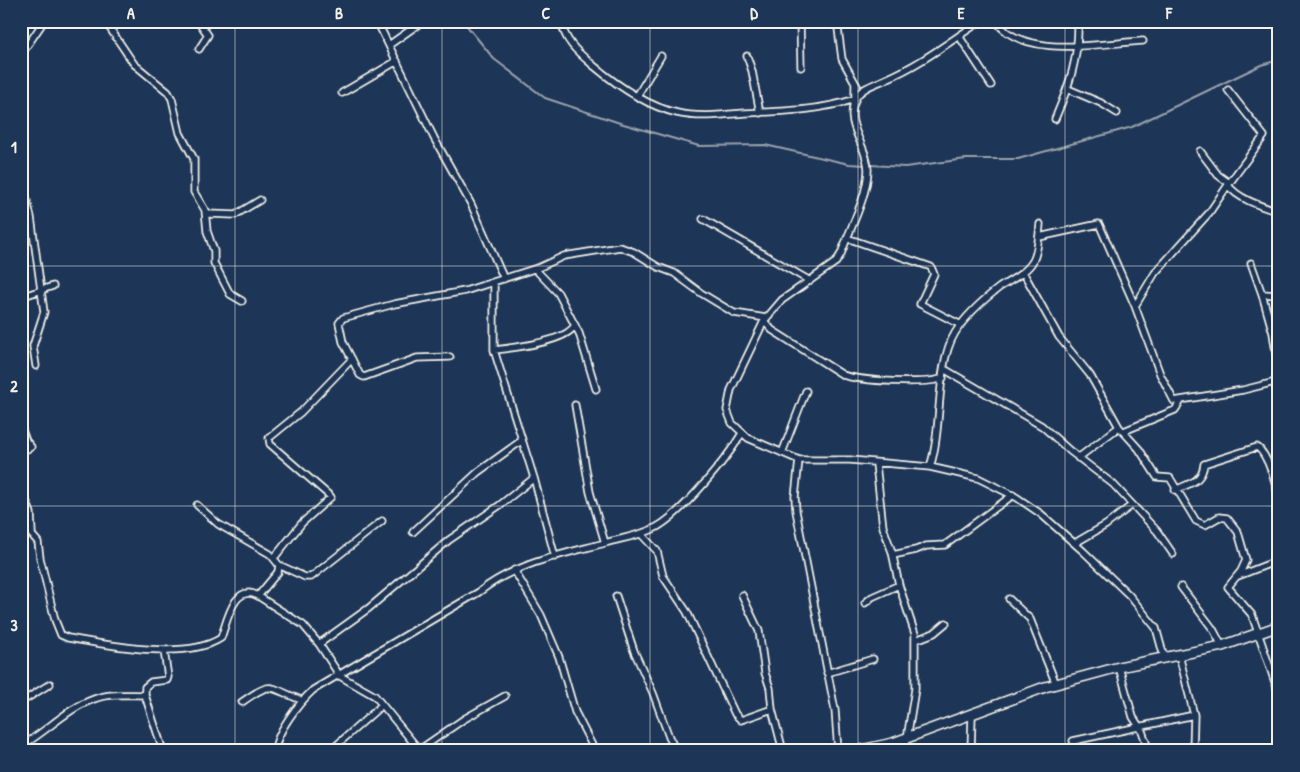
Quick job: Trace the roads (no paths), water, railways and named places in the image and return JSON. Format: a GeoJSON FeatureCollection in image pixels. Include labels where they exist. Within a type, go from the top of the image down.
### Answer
{"type":"FeatureCollection","features":[{"type":"Feature","properties":{"kind":"street"},"geometry":{"type":"LineString","coordinates":[[21,55],[44,21]]}},
{"type":"Feature","properties":{"kind":"street"},"geometry":{"type":"LineString","coordinates":[[105,21],[134,64],[168,92],[172,99],[180,133],[194,159],[194,192],[205,210],[209,214],[235,215],[260,200]]}},
{"type":"Feature","properties":{"kind":"street"},"geometry":{"type":"LineString","coordinates":[[198,21],[208,35],[199,49]]}},
{"type":"Feature","properties":{"kind":"street"},"geometry":{"type":"LineString","coordinates":[[377,21],[434,138],[471,204],[504,278]]}},
{"type":"Feature","properties":{"kind":"street"},"geometry":{"type":"LineString","coordinates":[[390,45],[423,21]]}},
{"type":"Feature","properties":{"kind":"street"},"geometry":{"type":"LineString","coordinates":[[562,21],[569,41],[598,70],[655,106],[684,114],[760,112],[828,106],[855,99],[862,91],[906,70],[959,36],[977,22]]}},
{"type":"Feature","properties":{"kind":"street"},"geometry":{"type":"LineString","coordinates":[[800,21],[802,67]]}},
{"type":"Feature","properties":{"kind":"street"},"geometry":{"type":"LineString","coordinates":[[837,21],[842,59],[855,85],[862,91]]}},
{"type":"Feature","properties":{"kind":"street"},"geometry":{"type":"LineString","coordinates":[[996,21],[1018,40],[1078,48],[1143,41]]}},
{"type":"Feature","properties":{"kind":"street"},"geometry":{"type":"LineString","coordinates":[[1055,119],[1068,89],[1078,48],[1078,21]]}},
{"type":"Feature","properties":{"kind":"street"},"geometry":{"type":"LineString","coordinates":[[959,36],[991,85]]}},
{"type":"Feature","properties":{"kind":"street"},"geometry":{"type":"LineString","coordinates":[[637,96],[661,56]]}},
{"type":"Feature","properties":{"kind":"street"},"geometry":{"type":"LineString","coordinates":[[747,56],[760,112]]}},
{"type":"Feature","properties":{"kind":"street"},"geometry":{"type":"LineString","coordinates":[[342,93],[397,61]]}},
{"type":"Feature","properties":{"kind":"street"},"geometry":{"type":"LineString","coordinates":[[855,85],[853,125],[867,162],[868,172],[864,190],[847,238],[836,262],[782,300],[765,320],[727,403],[730,419],[742,433],[800,460],[850,460],[930,468],[978,478],[1013,495],[1041,514],[1075,543],[1149,617],[1156,628],[1164,657]]}},
{"type":"Feature","properties":{"kind":"street"},"geometry":{"type":"LineString","coordinates":[[1068,89],[1106,105],[1117,113]]}},
{"type":"Feature","properties":{"kind":"street"},"geometry":{"type":"LineString","coordinates":[[1135,306],[1155,274],[1210,213],[1228,184],[1264,136],[1228,90]]}},
{"type":"Feature","properties":{"kind":"street"},"geometry":{"type":"LineString","coordinates":[[1200,151],[1218,175],[1236,192],[1264,207],[1279,212]]}},
{"type":"Feature","properties":{"kind":"street"},"geometry":{"type":"LineString","coordinates":[[21,177],[32,217],[44,312],[33,346],[36,366]]}},
{"type":"Feature","properties":{"kind":"street"},"geometry":{"type":"LineString","coordinates":[[205,210],[207,231],[214,251],[214,263],[230,294],[242,301]]}},
{"type":"Feature","properties":{"kind":"street"},"geometry":{"type":"LineString","coordinates":[[703,219],[810,280]]}},
{"type":"Feature","properties":{"kind":"street"},"geometry":{"type":"LineString","coordinates":[[930,468],[937,439],[944,369],[954,335],[981,303],[1023,272],[1033,261],[1040,224]]}},
{"type":"Feature","properties":{"kind":"street"},"geometry":{"type":"LineString","coordinates":[[1039,237],[1099,224],[1135,306],[1141,328],[1170,396],[1174,400],[1181,401],[1279,381]]}},
{"type":"Feature","properties":{"kind":"street"},"geometry":{"type":"LineString","coordinates":[[847,238],[931,267],[934,274],[920,304],[961,325]]}},
{"type":"Feature","properties":{"kind":"street"},"geometry":{"type":"LineString","coordinates":[[450,357],[417,358],[364,377],[360,376],[344,342],[339,323],[343,318],[394,304],[465,291],[571,255],[608,248],[626,248],[658,267],[674,273],[722,307],[734,313],[765,320],[772,330],[843,375],[855,379],[920,382],[936,382],[943,378]]}},
{"type":"Feature","properties":{"kind":"street"},"geometry":{"type":"LineString","coordinates":[[1251,263],[1273,333],[1279,373]]}},
{"type":"Feature","properties":{"kind":"street"},"geometry":{"type":"LineString","coordinates":[[535,268],[558,292],[582,338],[596,390]]}},
{"type":"Feature","properties":{"kind":"street"},"geometry":{"type":"LineString","coordinates":[[1023,272],[1059,337],[1090,375],[1122,429],[1157,477],[1170,478],[1175,490],[1200,524],[1205,525],[1223,516],[1234,526],[1241,540],[1246,560],[1228,586],[1252,615],[1279,694]]}},
{"type":"Feature","properties":{"kind":"street"},"geometry":{"type":"LineString","coordinates":[[494,282],[494,350],[534,478],[555,557]]}},
{"type":"Feature","properties":{"kind":"street"},"geometry":{"type":"LineString","coordinates":[[21,297],[41,292],[53,286]]}},
{"type":"Feature","properties":{"kind":"street"},"geometry":{"type":"LineString","coordinates":[[1262,294],[1279,295]]}},
{"type":"Feature","properties":{"kind":"street"},"geometry":{"type":"LineString","coordinates":[[494,350],[534,344],[566,333],[575,325]]}},
{"type":"Feature","properties":{"kind":"street"},"geometry":{"type":"LineString","coordinates":[[274,558],[302,523],[331,496],[270,444],[269,438],[301,412],[352,359]]}},
{"type":"Feature","properties":{"kind":"street"},"geometry":{"type":"LineString","coordinates":[[944,369],[1042,426],[1078,458],[1113,484],[1158,531],[1174,554]]}},
{"type":"Feature","properties":{"kind":"street"},"geometry":{"type":"LineString","coordinates":[[782,453],[806,391]]}},
{"type":"Feature","properties":{"kind":"street"},"geometry":{"type":"LineString","coordinates":[[1078,458],[1122,429],[1176,410],[1181,401]]}},
{"type":"Feature","properties":{"kind":"street"},"geometry":{"type":"LineString","coordinates":[[575,405],[590,492],[605,543]]}},
{"type":"Feature","properties":{"kind":"street"},"geometry":{"type":"LineString","coordinates":[[21,427],[26,441],[31,447],[21,452]]}},
{"type":"Feature","properties":{"kind":"street"},"geometry":{"type":"LineString","coordinates":[[275,751],[277,740],[301,700],[313,690],[340,676],[479,592],[497,578],[514,570],[555,557],[641,534],[656,528],[674,514],[714,472],[742,433]]}},
{"type":"Feature","properties":{"kind":"street"},"geometry":{"type":"LineString","coordinates":[[413,532],[478,472],[521,441]]}},
{"type":"Feature","properties":{"kind":"street"},"geometry":{"type":"LineString","coordinates":[[1175,490],[1198,480],[1203,474],[1204,464],[1257,447],[1263,450],[1270,465],[1279,500]]}},
{"type":"Feature","properties":{"kind":"street"},"geometry":{"type":"LineString","coordinates":[[800,460],[795,497],[796,511],[835,710],[838,751]]}},
{"type":"Feature","properties":{"kind":"street"},"geometry":{"type":"LineString","coordinates":[[876,464],[882,524],[893,555],[899,586],[912,620],[916,640],[915,689],[905,751]]}},
{"type":"Feature","properties":{"kind":"street"},"geometry":{"type":"LineString","coordinates":[[319,644],[369,608],[435,552],[534,478]]}},
{"type":"Feature","properties":{"kind":"street"},"geometry":{"type":"LineString","coordinates":[[21,488],[32,513],[32,534]]}},
{"type":"Feature","properties":{"kind":"street"},"geometry":{"type":"LineString","coordinates":[[893,555],[926,546],[945,545],[1013,495]]}},
{"type":"Feature","properties":{"kind":"street"},"geometry":{"type":"LineString","coordinates":[[197,505],[218,524],[274,558],[279,564],[306,577],[310,577],[382,521]]}},
{"type":"Feature","properties":{"kind":"street"},"geometry":{"type":"LineString","coordinates":[[1075,543],[1106,525],[1132,505]]}},
{"type":"Feature","properties":{"kind":"street"},"geometry":{"type":"LineString","coordinates":[[21,528],[26,528],[38,542],[55,620],[61,635],[115,647],[164,651],[216,641],[222,638],[235,600],[243,593],[252,593],[303,625],[319,644],[340,676],[371,694],[420,750],[464,719],[505,696]]}},
{"type":"Feature","properties":{"kind":"street"},"geometry":{"type":"LineString","coordinates":[[641,534],[657,551],[663,576],[687,612],[736,714],[741,720],[772,709]]}},
{"type":"Feature","properties":{"kind":"street"},"geometry":{"type":"LineString","coordinates":[[1236,577],[1279,560]]}},
{"type":"Feature","properties":{"kind":"street"},"geometry":{"type":"LineString","coordinates":[[258,596],[278,572],[279,564]]}},
{"type":"Feature","properties":{"kind":"street"},"geometry":{"type":"LineString","coordinates":[[514,570],[541,615],[559,657],[573,706],[595,751]]}},
{"type":"Feature","properties":{"kind":"street"},"geometry":{"type":"LineString","coordinates":[[865,603],[872,597],[899,586]]}},
{"type":"Feature","properties":{"kind":"street"},"geometry":{"type":"LineString","coordinates":[[1181,588],[1213,629],[1222,646]]}},
{"type":"Feature","properties":{"kind":"street"},"geometry":{"type":"LineString","coordinates":[[742,595],[759,631],[772,709],[783,751]]}},
{"type":"Feature","properties":{"kind":"street"},"geometry":{"type":"LineString","coordinates":[[616,596],[634,651],[650,684],[676,751]]}},
{"type":"Feature","properties":{"kind":"street"},"geometry":{"type":"LineString","coordinates":[[1009,599],[1030,619],[1056,684]]}},
{"type":"Feature","properties":{"kind":"street"},"geometry":{"type":"LineString","coordinates":[[916,640],[934,633],[946,622]]}},
{"type":"Feature","properties":{"kind":"street"},"geometry":{"type":"LineString","coordinates":[[856,751],[893,743],[1056,684],[1119,667],[1222,646],[1257,632],[1279,626]]}},
{"type":"Feature","properties":{"kind":"street"},"geometry":{"type":"LineString","coordinates":[[163,751],[145,695],[146,687],[151,682],[167,680],[164,651]]}},
{"type":"Feature","properties":{"kind":"street"},"geometry":{"type":"LineString","coordinates":[[1179,655],[1194,715],[1193,751]]}},
{"type":"Feature","properties":{"kind":"street"},"geometry":{"type":"LineString","coordinates":[[827,673],[872,659]]}},
{"type":"Feature","properties":{"kind":"street"},"geometry":{"type":"LineString","coordinates":[[1119,667],[1137,726],[1142,730],[1150,751]]}},
{"type":"Feature","properties":{"kind":"street"},"geometry":{"type":"LineString","coordinates":[[21,702],[50,684]]}},
{"type":"Feature","properties":{"kind":"street"},"geometry":{"type":"LineString","coordinates":[[242,702],[262,688],[269,687],[301,700]]}},
{"type":"Feature","properties":{"kind":"street"},"geometry":{"type":"LineString","coordinates":[[21,746],[46,730],[59,718],[94,699],[145,695]]}},
{"type":"Feature","properties":{"kind":"street"},"geometry":{"type":"LineString","coordinates":[[330,751],[382,705]]}},
{"type":"Feature","properties":{"kind":"street"},"geometry":{"type":"LineString","coordinates":[[971,751],[972,715]]}},
{"type":"Feature","properties":{"kind":"street"},"geometry":{"type":"LineString","coordinates":[[1073,742],[1137,726],[1194,715]]}},
{"type":"Feature","properties":{"kind":"waterway"},"geometry":{"type":"LineString","coordinates":[[463,21],[494,59],[545,98],[620,123],[699,146],[765,145],[849,164],[865,165]]}},
{"type":"Feature","properties":{"kind":"waterway"},"geometry":{"type":"LineString","coordinates":[[870,165],[905,167],[966,159],[1018,159],[1132,127],[1261,65],[1279,60]]}}]}
